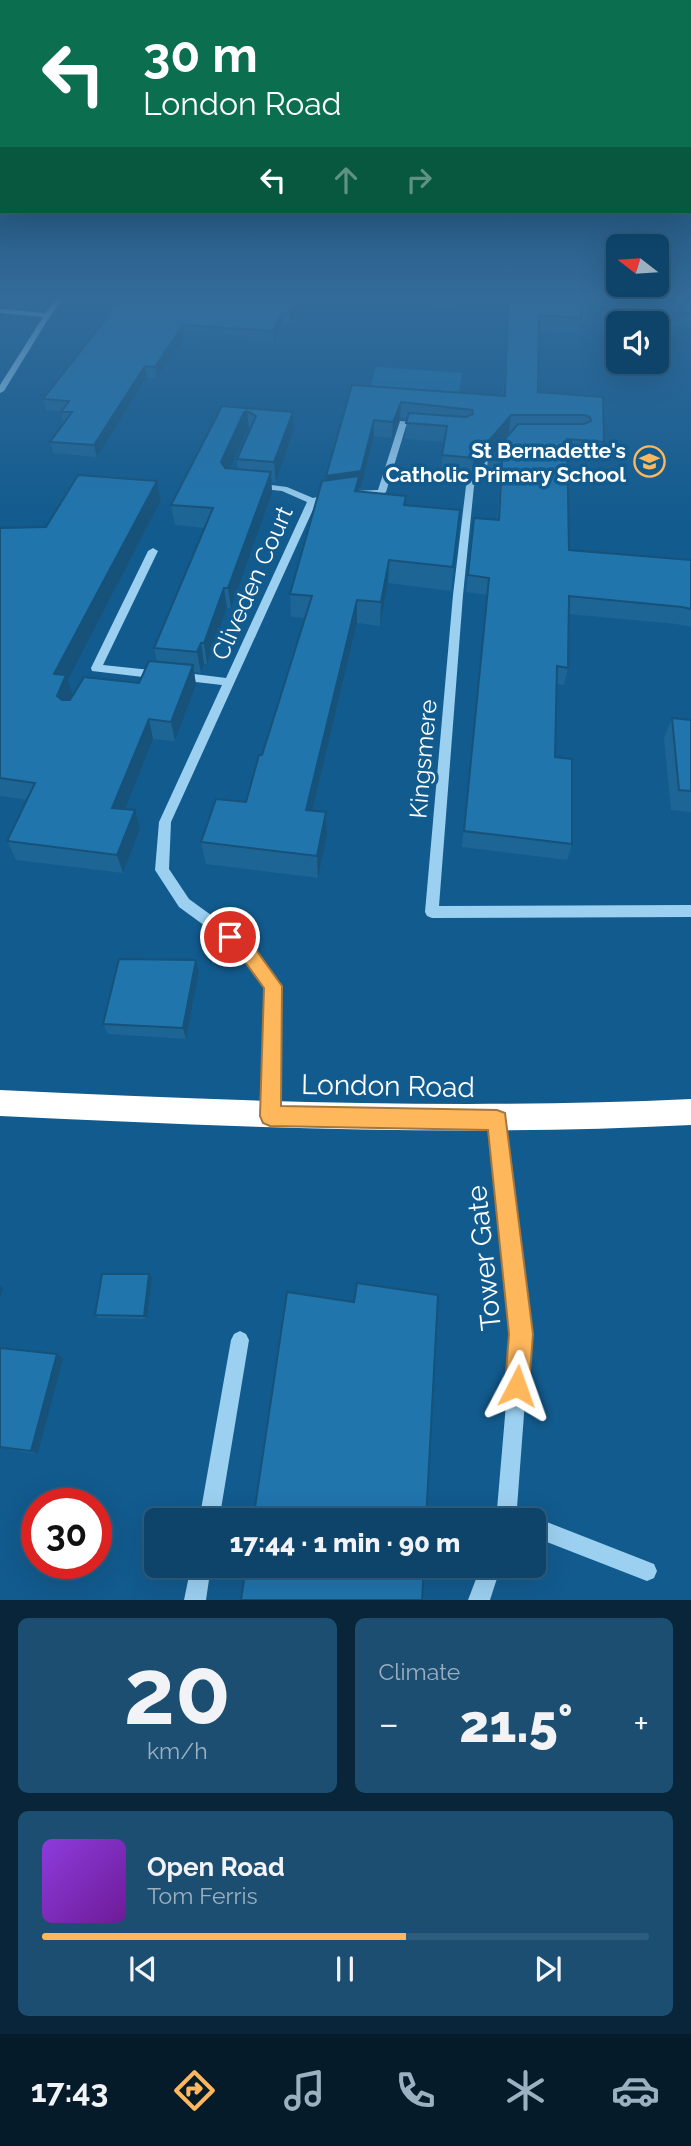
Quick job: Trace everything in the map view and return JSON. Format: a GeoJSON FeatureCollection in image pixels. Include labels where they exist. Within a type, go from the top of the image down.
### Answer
{"type":"FeatureCollection","features":[{"type":"Feature","properties":{"kind":"highway","name":"London Road"},"geometry":{"type":"LineString","coordinates":[[0,1103],[270,1116],[497,1120],[691,1112]]}},
{"type":"Feature","properties":{"kind":"street"},"geometry":{"type":"LineString","coordinates":[[0,391],[11,374]]}},
{"type":"Feature","properties":{"kind":"street","name":"Cliveden Court"},"geometry":{"type":"LineString","coordinates":[[243,485],[284,489],[312,500],[382,492],[402,423],[428,425]]}},
{"type":"Feature","properties":{"kind":"street","name":"Kingsmere"},"geometry":{"type":"LineString","coordinates":[[504,446],[470,486],[458,595],[432,912],[691,911]]}},
{"type":"Feature","properties":{"kind":"street","name":"Cliveden Court"},"geometry":{"type":"LineString","coordinates":[[270,1116],[273,986],[243,946],[184,904],[162,870],[165,822],[312,500]]}},
{"type":"Feature","properties":{"kind":"street"},"geometry":{"type":"LineString","coordinates":[[90,679],[153,551]]}},
{"type":"Feature","properties":{"kind":"street","name":"Cliveden Court"},"geometry":{"type":"LineString","coordinates":[[96,667],[230,682]]}},
{"type":"Feature","properties":{"kind":"street","name":"Tower Gate"},"geometry":{"type":"LineString","coordinates":[[497,1120],[521,1334],[512,1508]]}},
{"type":"Feature","properties":{"kind":"street"},"geometry":{"type":"LineString","coordinates":[[211,1508],[240,1340]]}},
{"type":"Feature","properties":{"kind":"street"},"geometry":{"type":"LineString","coordinates":[[546,1532],[647,1571]]}},
{"type":"Feature","properties":{"kind":"street"},"geometry":{"type":"LineString","coordinates":[[195,1600],[199,1578]]}},
{"type":"Feature","properties":{"kind":"street"},"geometry":{"type":"LineString","coordinates":[[479,1600],[487,1578]]}},
{"type":"Feature","properties":{"kind":"shaded area"},"geometry":{"type":"Polygon","coordinates":[[[374,374],[462,374],[459,392],[371,386],[374,374]]]}},
{"type":"Feature","properties":{"kind":"building"},"geometry":{"type":"Polygon","coordinates":[[[63,374],[140,374],[94,445],[50,442],[72,412],[61,412],[69,401],[43,399],[63,374]]]}},
{"type":"Feature","properties":{"kind":"building"},"geometry":{"type":"Polygon","coordinates":[[[506,374],[538,374],[538,392],[603,397],[604,442],[567,439],[569,550],[691,560],[691,609],[569,596],[568,668],[557,666],[555,757],[572,759],[572,844],[464,831],[489,578],[468,575],[474,518],[499,520],[502,460],[488,459],[518,424],[584,424],[591,421],[590,417],[511,415],[474,458],[442,455],[447,426],[406,423],[409,413],[466,417],[473,414],[472,410],[401,402],[393,422],[374,420],[361,471],[326,476],[352,385],[505,396],[506,374]]]}},
{"type":"Feature","properties":{"kind":"building"},"geometry":{"type":"Polygon","coordinates":[[[222,406],[293,412],[274,462],[237,459],[256,416],[244,412],[221,462],[225,468],[271,472],[228,588],[224,588],[204,643],[201,643],[197,652],[154,648],[213,508],[171,505],[222,406]]]}},
{"type":"Feature","properties":{"kind":"building"},"geometry":{"type":"Polygon","coordinates":[[[78,475],[157,481],[54,674],[66,675],[57,696],[62,700],[70,700],[84,677],[139,683],[149,661],[193,665],[171,722],[149,719],[112,808],[135,810],[117,855],[7,841],[35,783],[0,778],[0,528],[46,527],[78,475]]]}},
{"type":"Feature","properties":{"kind":"building"},"geometry":{"type":"Polygon","coordinates":[[[359,476],[355,491],[406,496],[404,505],[460,510],[453,567],[389,560],[381,602],[357,600],[306,810],[326,812],[317,856],[201,842],[216,799],[246,802],[259,755],[262,755],[312,596],[290,594],[322,481],[359,476]]]}},
{"type":"Feature","properties":{"kind":"building"},"geometry":{"type":"Polygon","coordinates":[[[672,718],[691,720],[691,791],[679,790],[672,718]]]}},
{"type":"Feature","properties":{"kind":"building"},"geometry":{"type":"Polygon","coordinates":[[[119,959],[196,960],[183,1028],[103,1024],[119,959]]]}},
{"type":"Feature","properties":{"kind":"building"},"geometry":{"type":"Polygon","coordinates":[[[102,1274],[149,1274],[144,1316],[95,1315],[102,1274]]]}},
{"type":"Feature","properties":{"kind":"building"},"geometry":{"type":"Polygon","coordinates":[[[357,1283],[438,1295],[427,1508],[255,1508],[287,1292],[354,1302],[357,1283]]]}},
{"type":"Feature","properties":{"kind":"building"},"geometry":{"type":"Polygon","coordinates":[[[0,1348],[57,1354],[31,1451],[0,1447],[0,1348]]]}},
{"type":"Feature","properties":{"kind":"building"},"geometry":{"type":"Polygon","coordinates":[[[244,1578],[423,1578],[422,1600],[241,1600],[244,1578]]]}},
{"type":"Feature","properties":{"kind":"place","name":"St Bernadette's Catholic Primary School"},"geometry":{"type":"Point","coordinates":[649,462]}},
{"type":"Feature","properties":{"kind":"route"},"geometry":{"type":"LineString","coordinates":[[230,937],[243,946],[273,986],[270,1116],[497,1120],[521,1334],[517,1386]]}}]}
